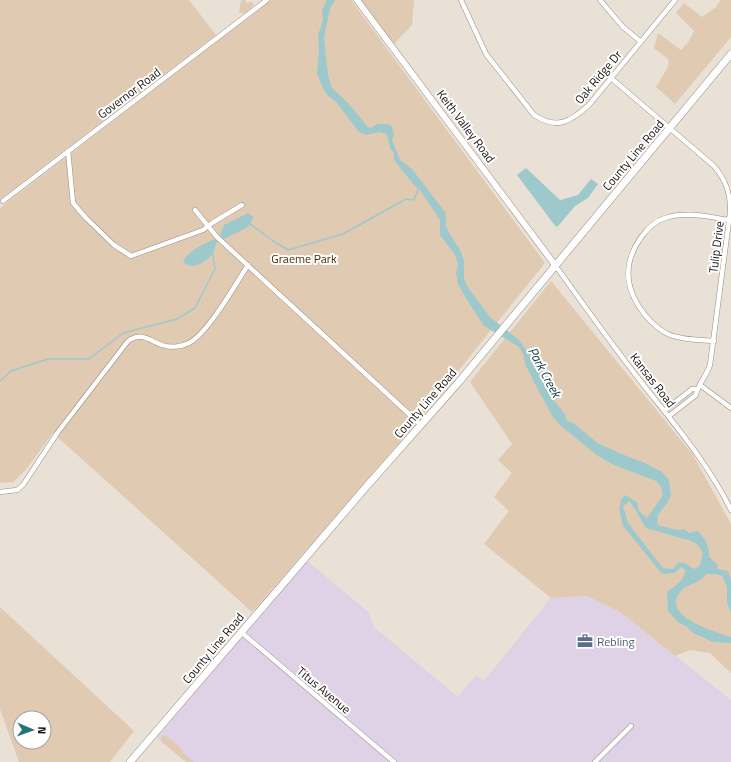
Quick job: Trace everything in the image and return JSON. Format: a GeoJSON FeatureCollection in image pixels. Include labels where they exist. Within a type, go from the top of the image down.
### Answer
{"type":"FeatureCollection","features":[{"type":"Feature","properties":{"kind":"main road","name":"County Line Road"},"geometry":{"type":"LineString","coordinates":[[130,762],[497,336],[731,54]]}},
{"type":"Feature","properties":{"kind":"street","name":"Governor Road"},"geometry":{"type":"LineString","coordinates":[[3,201],[267,0]]}},
{"type":"Feature","properties":{"kind":"street","name":"Keith Valley Road"},"geometry":{"type":"LineString","coordinates":[[357,0],[556,265]]}},
{"type":"Feature","properties":{"kind":"street","name":"Oak Ridge Dr"},"geometry":{"type":"LineString","coordinates":[[461,0],[486,54],[534,115],[541,120],[550,123],[562,124],[571,120],[589,106],[675,0]]}},
{"type":"Feature","properties":{"kind":"street"},"geometry":{"type":"LineString","coordinates":[[600,0],[623,27],[640,42]]}},
{"type":"Feature","properties":{"kind":"street","name":"Tulip Drive"},"geometry":{"type":"LineString","coordinates":[[611,78],[709,162],[721,175],[727,186],[730,198],[729,220],[710,365],[705,377],[698,387],[696,395],[669,416]]}},
{"type":"Feature","properties":{"kind":"street"},"geometry":{"type":"LineString","coordinates":[[68,151],[74,203],[86,218],[114,245],[131,256],[203,230],[242,205]]}},
{"type":"Feature","properties":{"kind":"street"},"geometry":{"type":"LineString","coordinates":[[195,210],[222,242],[421,425]]}},
{"type":"Feature","properties":{"kind":"street"},"geometry":{"type":"LineString","coordinates":[[714,341],[670,335],[650,320],[633,295],[628,276],[629,264],[632,253],[644,233],[654,224],[666,218],[678,215],[690,215],[729,220]]}},
{"type":"Feature","properties":{"kind":"street"},"geometry":{"type":"LineString","coordinates":[[0,492],[17,490],[23,485],[58,432],[128,341],[138,337],[145,337],[162,346],[179,347],[188,344],[198,336],[208,324],[248,265]]}},
{"type":"Feature","properties":{"kind":"street","name":"Kansas Road"},"geometry":{"type":"LineString","coordinates":[[556,265],[623,359],[669,416],[708,470],[731,510]]}},
{"type":"Feature","properties":{"kind":"street"},"geometry":{"type":"LineString","coordinates":[[664,411],[698,387],[731,408]]}},
{"type":"Feature","properties":{"kind":"street","name":"Titus Avenue"},"geometry":{"type":"LineString","coordinates":[[241,632],[394,762]]}},
{"type":"Feature","properties":{"kind":"street"},"geometry":{"type":"LineString","coordinates":[[595,762],[631,726]]}},
{"type":"Feature","properties":{"kind":"shaded area"},"geometry":{"type":"Polygon","coordinates":[[[306,560],[368,612],[374,627],[458,697],[476,675],[484,681],[551,598],[587,596],[620,612],[731,700],[731,762],[186,762],[157,738],[306,560]]]}},
{"type":"Feature","properties":{"kind":"green space"},"geometry":{"type":"Polygon","coordinates":[[[0,0],[189,0],[216,35],[0,199],[0,0]]]}},
{"type":"Feature","properties":{"kind":"green space"},"geometry":{"type":"Polygon","coordinates":[[[241,0],[245,0],[247,3],[252,2],[254,5],[246,13],[239,13],[241,0]]]}},
{"type":"Feature","properties":{"kind":"green space","name":"Graeme Park"},"geometry":{"type":"Polygon","coordinates":[[[271,0],[351,0],[545,263],[418,421],[252,612],[53,433],[24,472],[13,482],[0,483],[0,208],[271,0]]]}},
{"type":"Feature","properties":{"kind":"green space"},"geometry":{"type":"Polygon","coordinates":[[[358,0],[414,0],[412,25],[394,44],[358,0]]]}},
{"type":"Feature","properties":{"kind":"green space"},"geometry":{"type":"Polygon","coordinates":[[[721,0],[731,0],[731,37],[675,104],[656,87],[668,67],[669,60],[654,48],[658,33],[681,50],[689,41],[694,31],[676,13],[684,3],[702,17],[716,7],[721,0]]]}},
{"type":"Feature","properties":{"kind":"green space"},"geometry":{"type":"Polygon","coordinates":[[[551,281],[693,455],[731,524],[731,673],[710,653],[690,650],[675,656],[620,612],[587,596],[551,598],[484,544],[509,511],[494,497],[512,473],[498,460],[512,444],[470,382],[551,281]]]}},
{"type":"Feature","properties":{"kind":"green space"},"geometry":{"type":"Polygon","coordinates":[[[0,607],[134,731],[110,762],[19,762],[15,750],[52,750],[52,710],[12,710],[12,742],[0,709],[0,607]]]}},
{"type":"Feature","properties":{"kind":"green space"},"geometry":{"type":"Polygon","coordinates":[[[165,735],[181,748],[183,753],[194,762],[186,762],[162,742],[162,736],[165,735]]]}},
{"type":"Feature","properties":{"kind":"water"},"geometry":{"type":"Polygon","coordinates":[[[327,0],[335,0],[330,9],[324,38],[328,75],[332,88],[349,104],[368,127],[371,128],[380,124],[391,125],[394,134],[392,140],[400,160],[412,169],[445,212],[446,226],[464,260],[464,278],[467,286],[490,317],[518,339],[528,352],[548,384],[555,402],[565,414],[567,421],[573,423],[599,444],[645,463],[662,472],[669,480],[671,495],[658,515],[657,525],[678,530],[684,529],[689,533],[698,531],[703,537],[709,550],[709,557],[718,565],[717,569],[728,571],[731,580],[731,613],[727,603],[727,587],[722,576],[716,574],[706,574],[698,581],[683,589],[677,598],[677,607],[682,614],[690,620],[712,631],[731,637],[731,643],[713,642],[693,633],[687,627],[678,622],[668,611],[667,592],[681,581],[686,571],[681,567],[675,573],[662,574],[623,526],[619,509],[621,500],[625,495],[637,502],[639,511],[647,518],[663,495],[661,487],[656,481],[614,465],[598,456],[561,426],[553,417],[526,366],[523,354],[519,347],[484,326],[464,295],[458,284],[456,273],[458,264],[455,255],[440,235],[440,220],[420,190],[414,185],[394,160],[394,153],[390,148],[387,134],[379,132],[366,135],[359,132],[336,102],[327,95],[317,73],[319,50],[318,35],[323,20],[322,10],[327,0]],[[630,501],[623,506],[628,523],[663,568],[673,569],[676,565],[682,562],[696,569],[700,565],[703,553],[697,544],[646,528],[630,501]]]}},
{"type":"Feature","properties":{"kind":"water"},"geometry":{"type":"Polygon","coordinates":[[[526,168],[560,200],[578,195],[591,179],[598,184],[588,198],[575,206],[556,227],[517,175],[526,168]]]}},
{"type":"Feature","properties":{"kind":"water"},"geometry":{"type":"Polygon","coordinates":[[[248,213],[254,217],[248,227],[216,243],[212,254],[208,259],[193,266],[186,264],[183,261],[195,249],[220,237],[224,225],[248,213]]]}},
{"type":"Feature","properties":{"kind":"waterway"},"geometry":{"type":"LineString","coordinates":[[249,223],[288,250],[343,234],[406,199],[414,200],[419,187]]}},
{"type":"Feature","properties":{"kind":"waterway"},"geometry":{"type":"LineString","coordinates":[[0,381],[11,371],[48,359],[89,359],[123,333],[177,319],[195,308],[215,269],[212,250]]}},
{"type":"Feature","properties":{"kind":"place","name":"Rebling"},"geometry":{"type":"Point","coordinates":[585,641]}},
{"type":"Feature","properties":{"kind":"water label","name":"Park Creek"},"geometry":{"type":"Point","coordinates":[545,372]}}]}
